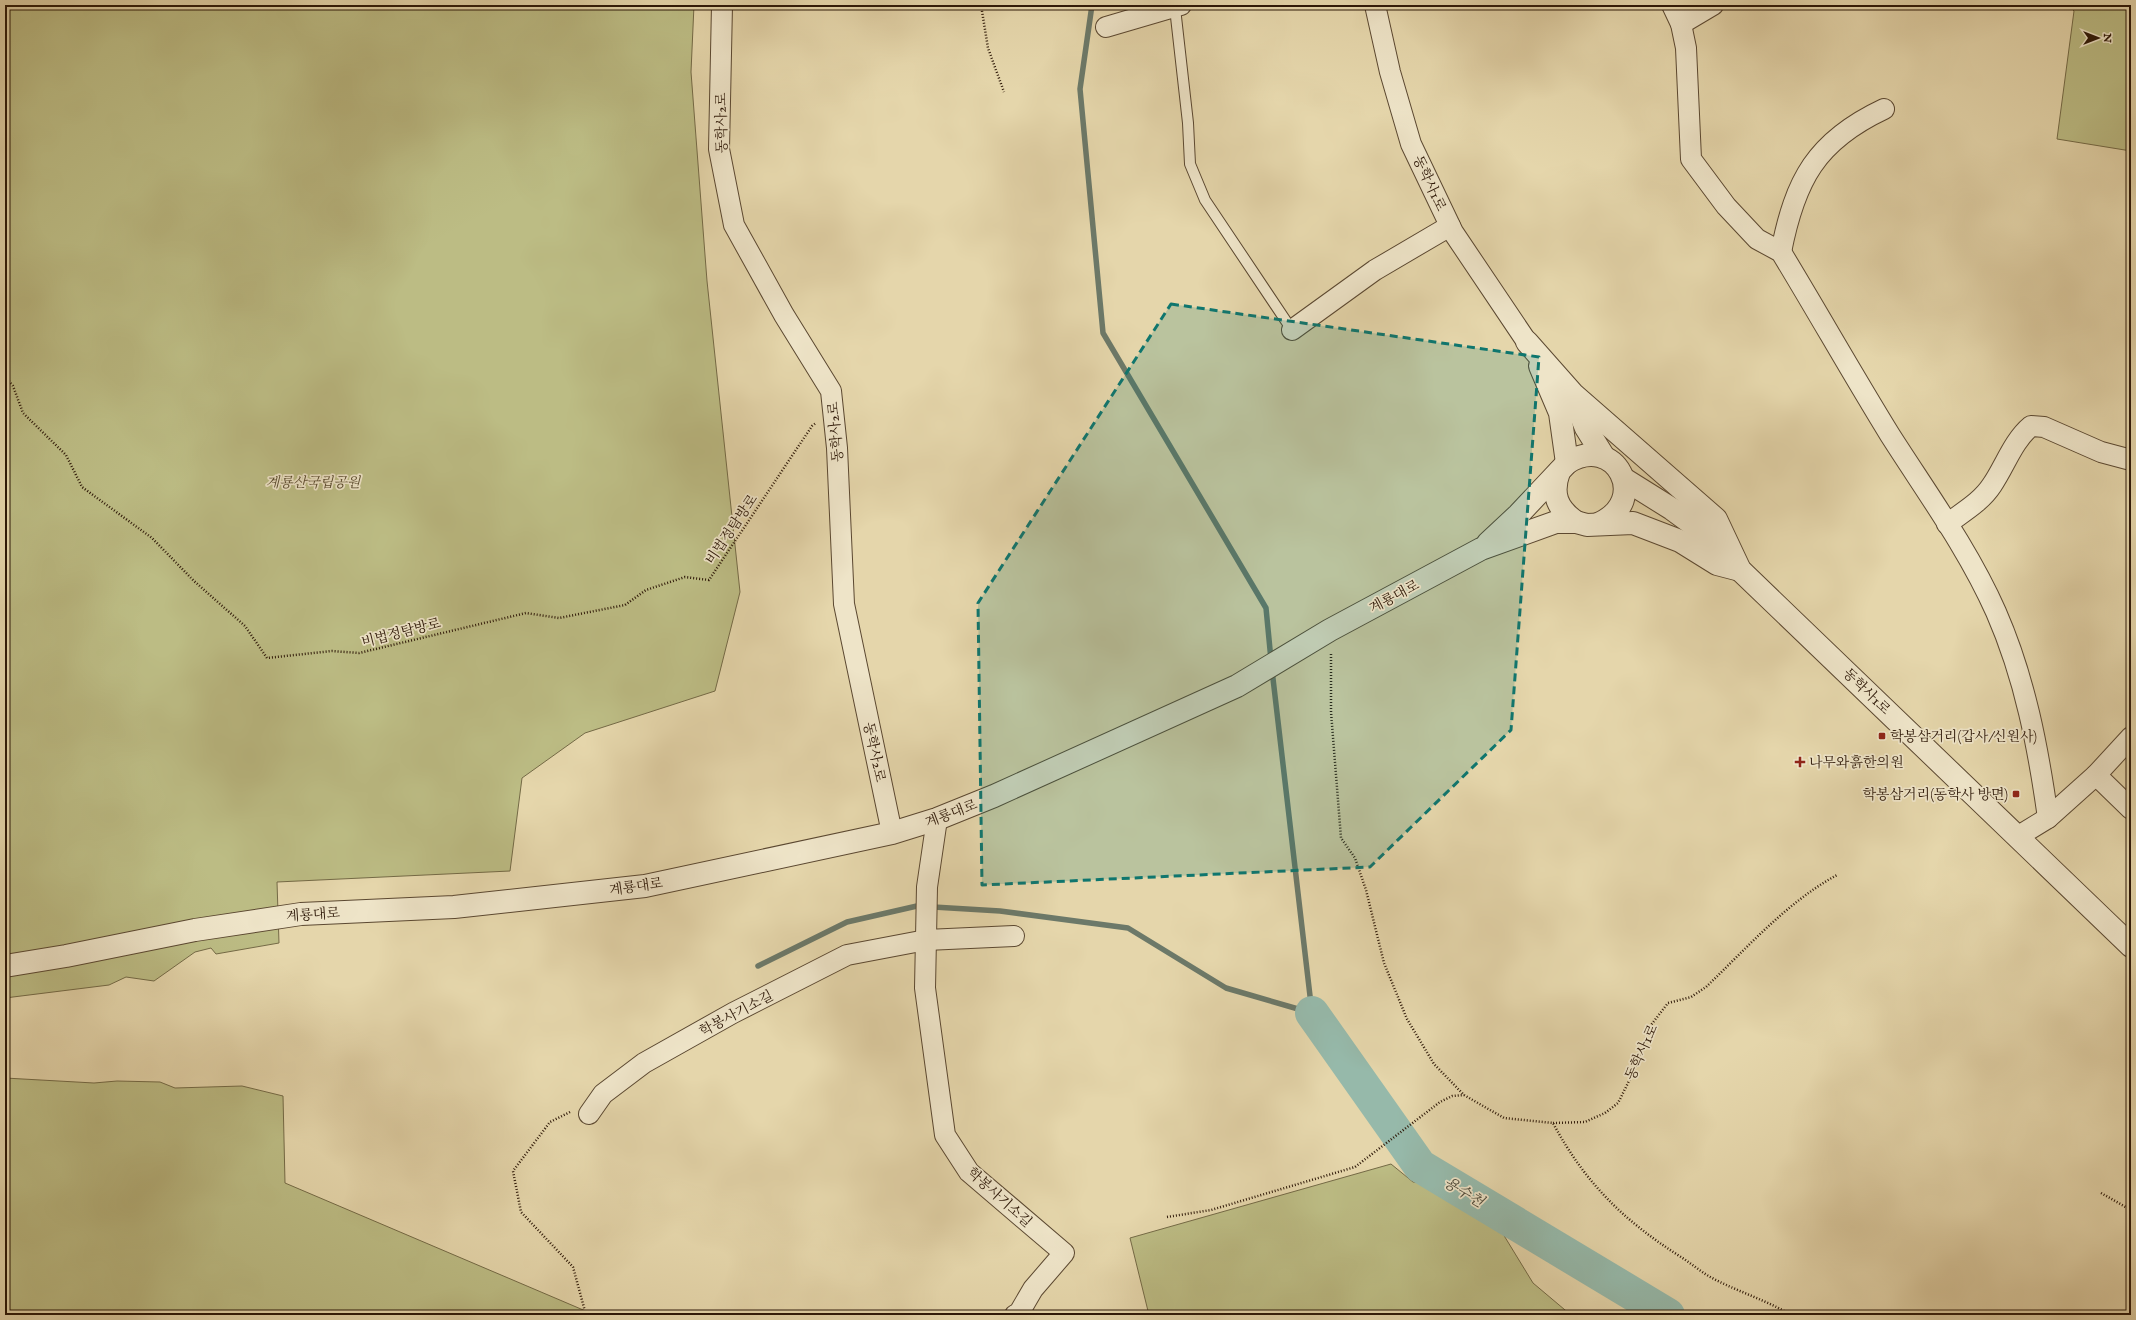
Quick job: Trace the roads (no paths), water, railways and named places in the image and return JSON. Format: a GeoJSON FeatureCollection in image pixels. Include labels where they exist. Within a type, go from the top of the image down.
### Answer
{"type":"FeatureCollection","features":[{"type":"Feature","properties":{"kind":"street","name":"동학사2로"},"geometry":{"type":"LineString","coordinates":[[722,5],[720,149],[734,225],[784,315],[831,391],[843,540],[844,604],[892,833]]}},
{"type":"Feature","properties":{"kind":"street","name":"동학사1로"},"geometry":{"type":"LineString","coordinates":[[1375,5],[1390,72],[1411,144],[1450,226],[1527,342]]}},
{"type":"Feature","properties":{"kind":"street"},"geometry":{"type":"LineString","coordinates":[[1672,5],[1681,24],[1686,48],[1691,159],[1726,206],[1757,239],[1782,252],[1890,434],[1975,568],[1997,614],[2027,699],[2040,755],[2048,818]]}},
{"type":"Feature","properties":{"kind":"street"},"geometry":{"type":"LineString","coordinates":[[1681,24],[1713,5]]}},
{"type":"Feature","properties":{"kind":"street"},"geometry":{"type":"LineString","coordinates":[[1106,27],[1178,6]]}},
{"type":"Feature","properties":{"kind":"street"},"geometry":{"type":"LineString","coordinates":[[1782,252],[1786,227],[1797,192],[1816,158],[1857,122],[1884,109]]}},
{"type":"Feature","properties":{"kind":"street"},"geometry":{"type":"LineString","coordinates":[[1292,330],[1375,270],[1450,226]]}},
{"type":"Feature","properties":{"kind":"street"},"geometry":{"type":"LineString","coordinates":[[1481,550],[1556,522],[1576,522],[1587,525],[1633,523],[1680,541],[1717,564],[1735,561],[1716,519],[1573,394],[1527,342]]}},
{"type":"Feature","properties":{"kind":"street"},"geometry":{"type":"LineString","coordinates":[[1527,342],[1549,384],[1560,413],[1563,468],[1555,483],[1555,495],[1559,506],[1566,515],[1576,522]]}},
{"type":"Feature","properties":{"kind":"street"},"geometry":{"type":"LineString","coordinates":[[1573,394],[1586,428],[1604,458]]}},
{"type":"Feature","properties":{"kind":"street"},"geometry":{"type":"LineString","coordinates":[[1947,524],[1975,504],[1991,487],[2023,433],[2031,426],[2044,427],[2102,452],[2131,460]]}},
{"type":"Feature","properties":{"kind":"street"},"geometry":{"type":"LineString","coordinates":[[1481,550],[1563,468],[1576,457],[1588,454],[1604,458],[1618,468],[1624,478],[1625,490],[1620,507],[1609,519],[1598,524]]}},
{"type":"Feature","properties":{"kind":"street","name":"동학사1로"},"geometry":{"type":"LineString","coordinates":[[1624,478],[1701,529],[2131,946]]}},
{"type":"Feature","properties":{"kind":"street","name":"계룡대로"},"geometry":{"type":"LineString","coordinates":[[5,966],[195,930],[301,914],[454,907],[645,886],[892,833],[937,819],[1237,686],[1330,630],[1481,550]]}},
{"type":"Feature","properties":{"kind":"street"},"geometry":{"type":"LineString","coordinates":[[2017,837],[2048,818],[2096,775],[2131,737]]}},
{"type":"Feature","properties":{"kind":"street"},"geometry":{"type":"LineString","coordinates":[[2096,775],[2131,809]]}},
{"type":"Feature","properties":{"kind":"street"},"geometry":{"type":"LineString","coordinates":[[937,819],[927,887],[926,930],[1014,936]]}},
{"type":"Feature","properties":{"kind":"street","name":"학봉사기소길"},"geometry":{"type":"LineString","coordinates":[[583,1111],[644,1062],[734,1013],[847,955],[926,930],[925,988],[945,1135],[969,1172],[1064,1253],[1034,1289],[1018,1314]]}},
{"type":"Feature","properties":{"kind":"lane"},"geometry":{"type":"LineString","coordinates":[[1178,6],[1190,164],[1205,200],[1292,330]]}},
{"type":"Feature","properties":{"kind":"waterway"},"geometry":{"type":"LineString","coordinates":[[1092,5],[1080,89],[1103,333],[1266,608],[1271,660]]}},
{"type":"Feature","properties":{"kind":"waterway"},"geometry":{"type":"LineString","coordinates":[[758,966],[847,922],[917,906],[1000,911],[1128,928],[1226,988],[1312,1013],[1272,670]]}},
{"type":"Feature","properties":{"kind":"waterway","name":"용수천"},"geometry":{"type":"LineString","coordinates":[[1312,1013],[1420,1166],[1668,1315]]}},
{"type":"Feature","properties":{"kind":"place","name":"학봉삼거리(갑사/신원사)"},"geometry":{"type":"Point","coordinates":[1882,736]}},
{"type":"Feature","properties":{"kind":"place","name":"나무와흙한의원"},"geometry":{"type":"Point","coordinates":[1800,762]}},
{"type":"Feature","properties":{"kind":"place","name":"학봉삼거리(동학사 방면)"},"geometry":{"type":"Point","coordinates":[2016,794]}},
{"type":"Feature","properties":{"kind":"park label","name":"계룡산국립공원"},"geometry":{"type":"Point","coordinates":[313,482]}}]}
